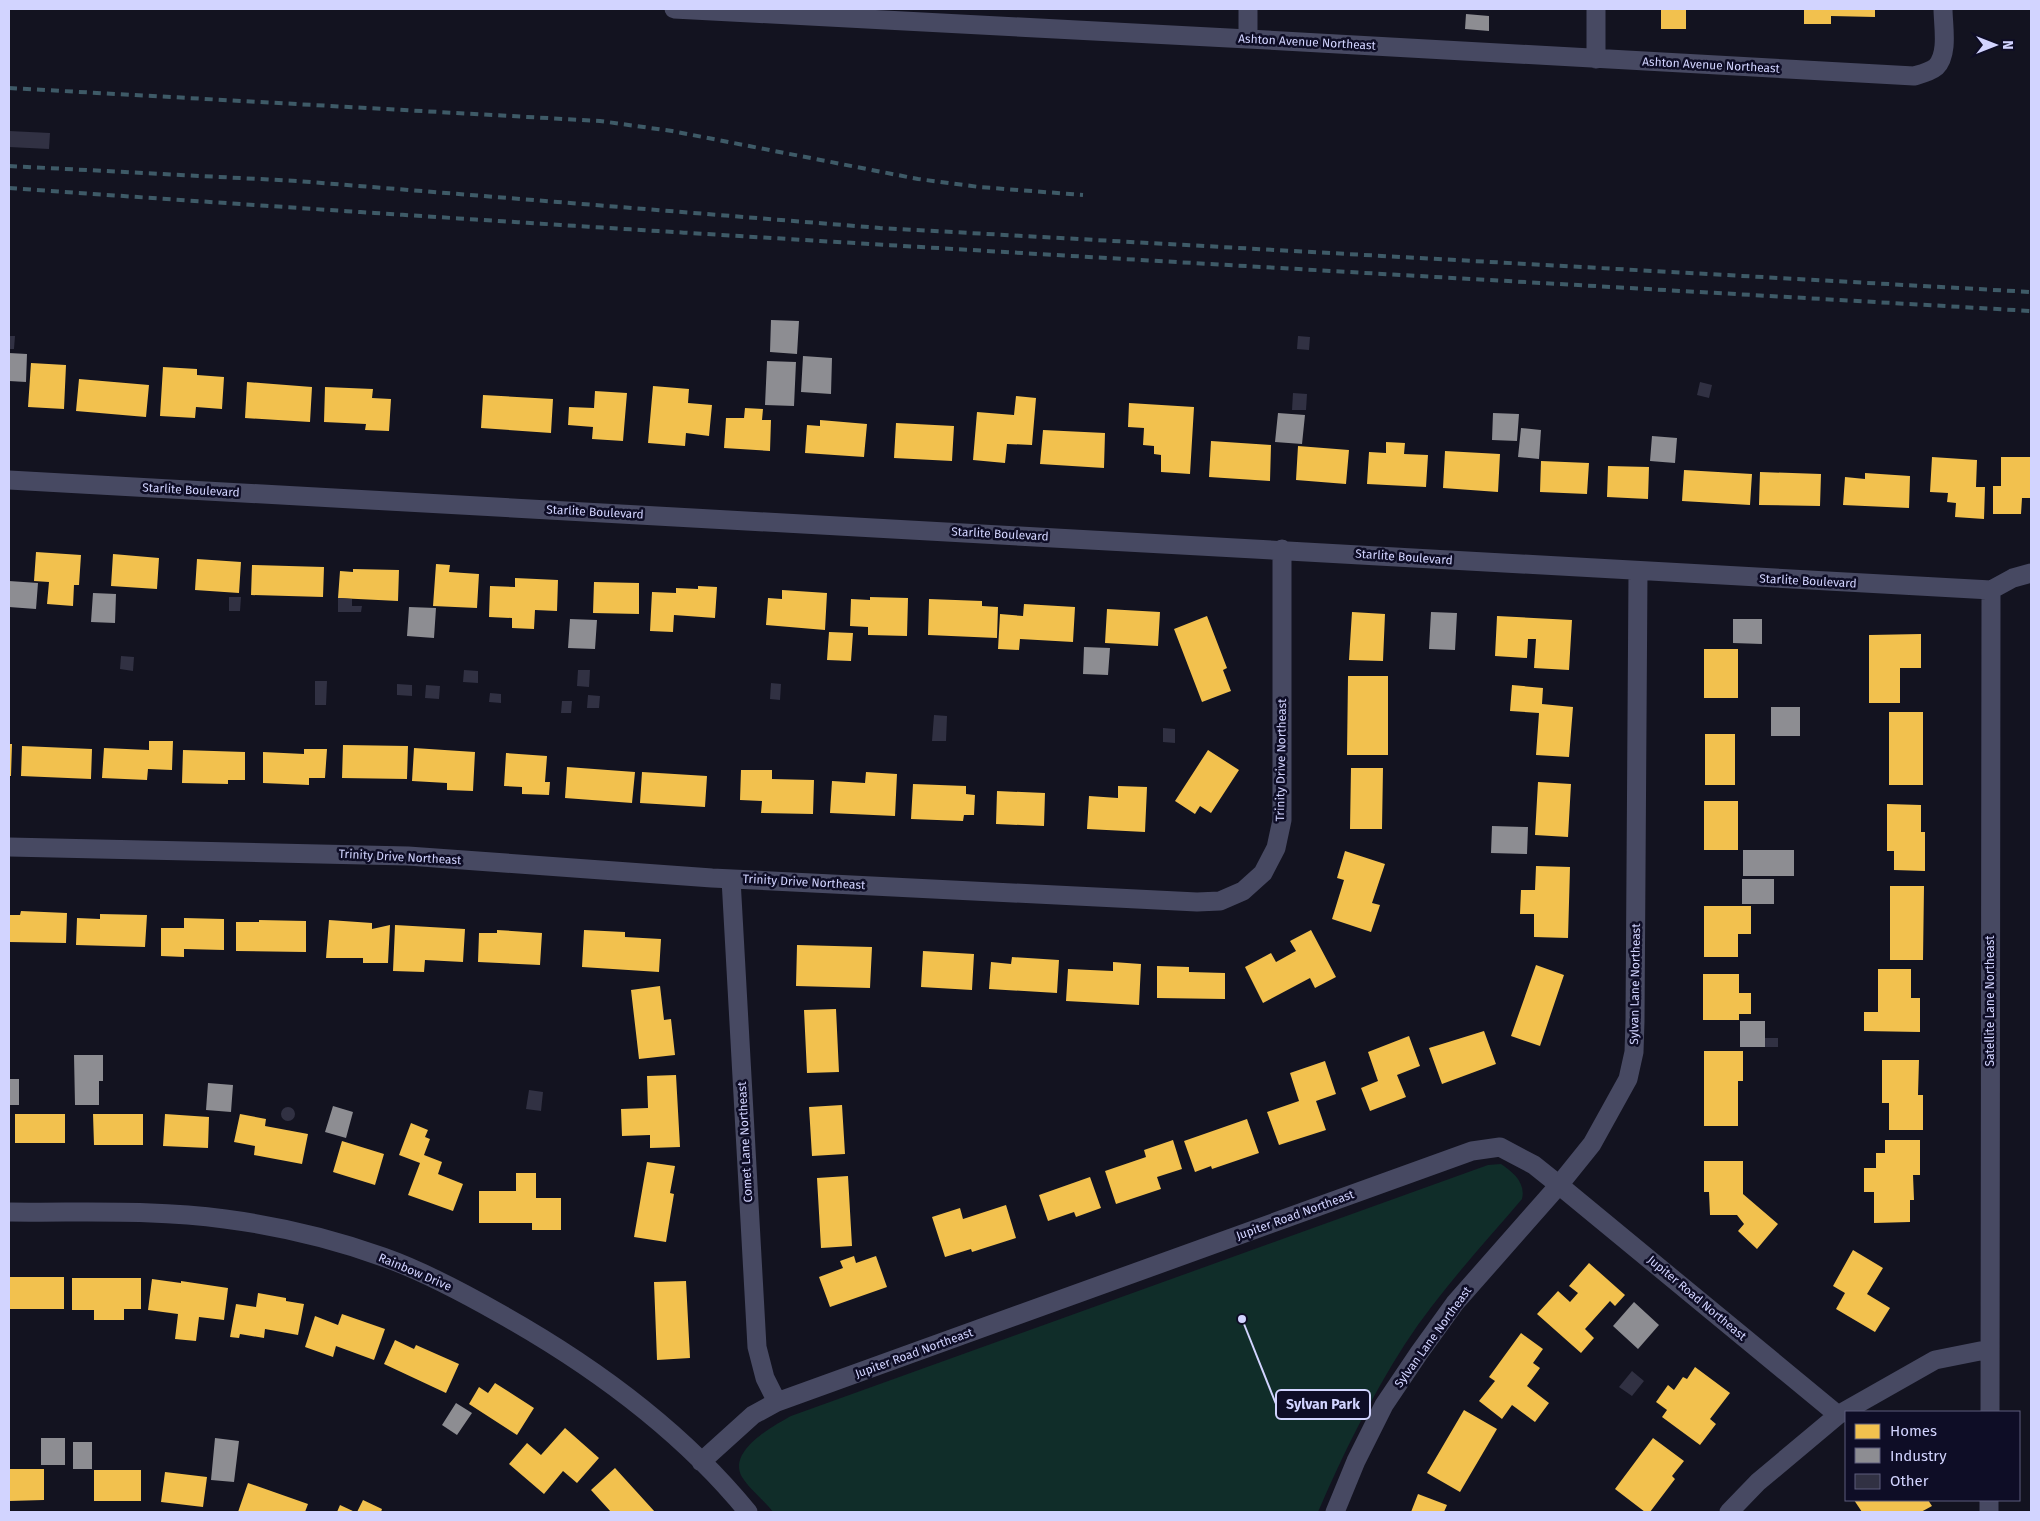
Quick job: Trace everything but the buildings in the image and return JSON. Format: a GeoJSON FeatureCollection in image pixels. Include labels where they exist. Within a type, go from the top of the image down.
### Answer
{"type":"FeatureCollection","features":[{"type":"Feature","properties":{"kind":"street","name":"Ashton Avenue Northeast"},"geometry":{"type":"LineString","coordinates":[[674,9],[903,15],[1596,59],[1914,76],[1937,66],[1943,51],[1944,9]]}},
{"type":"Feature","properties":{"kind":"street"},"geometry":{"type":"LineString","coordinates":[[1248,9],[1248,38]]}},
{"type":"Feature","properties":{"kind":"street"},"geometry":{"type":"LineString","coordinates":[[1596,9],[1596,59]]}},
{"type":"Feature","properties":{"kind":"street","name":"Starlite Boulevard"},"geometry":{"type":"LineString","coordinates":[[9,480],[1282,549],[1638,572],[1990,590]]}},
{"type":"Feature","properties":{"kind":"street","name":"Trinity Drive Northeast"},"geometry":{"type":"LineString","coordinates":[[9,847],[408,856],[730,879],[1197,902],[1220,901],[1243,891],[1263,872],[1276,848],[1282,820],[1282,549]]}},
{"type":"Feature","properties":{"kind":"street","name":"Sylvan Lane Northeast"},"geometry":{"type":"LineString","coordinates":[[1335,1512],[1356,1461],[1384,1405],[1419,1353],[1455,1303],[1540,1204],[1559,1185],[1592,1144],[1628,1079],[1634,1052],[1638,572]]}},
{"type":"Feature","properties":{"kind":"street"},"geometry":{"type":"LineString","coordinates":[[1990,590],[2013,578],[2031,573]]}},
{"type":"Feature","properties":{"kind":"street","name":"Satellite Lane Northeast"},"geometry":{"type":"LineString","coordinates":[[1990,590],[1990,1411]]}},
{"type":"Feature","properties":{"kind":"street","name":"Comet Lane Northeast"},"geometry":{"type":"LineString","coordinates":[[730,879],[757,1347],[765,1378],[777,1402]]}},
{"type":"Feature","properties":{"kind":"street","name":"Jupiter Road Northeast"},"geometry":{"type":"LineString","coordinates":[[701,1462],[753,1416],[777,1402],[1472,1151],[1500,1147],[1534,1165],[1838,1415]]}},
{"type":"Feature","properties":{"kind":"street","name":"Rainbow Drive"},"geometry":{"type":"LineString","coordinates":[[9,1212],[157,1214],[225,1219],[307,1235],[384,1257],[463,1292],[538,1334],[602,1376],[670,1432],[730,1490],[748,1512]]}},
{"type":"Feature","properties":{"kind":"street"},"geometry":{"type":"LineString","coordinates":[[1845,1411],[1936,1360],[1990,1348]]}},
{"type":"Feature","properties":{"kind":"street"},"geometry":{"type":"LineString","coordinates":[[1729,1512],[1758,1482],[1845,1411]]}},
{"type":"Feature","properties":{"kind":"green space"},"geometry":{"type":"Polygon","coordinates":[[[1501,1164],[1518,1178],[1523,1193],[1522,1199],[1446,1288],[1405,1344],[1358,1426],[1318,1512],[773,1512],[742,1477],[739,1467],[746,1449],[754,1440],[791,1416],[1488,1165],[1501,1164]]]}},
{"type":"Feature","properties":{"kind":"railway"},"geometry":{"type":"LineString","coordinates":[[9,88],[600,121],[672,131],[918,179],[979,187],[1083,195]]}},
{"type":"Feature","properties":{"kind":"railway"},"geometry":{"type":"LineString","coordinates":[[9,166],[297,181],[880,228],[2031,292]]}},
{"type":"Feature","properties":{"kind":"railway"},"geometry":{"type":"LineString","coordinates":[[9,188],[767,238],[2031,311]]}},
{"type":"Feature","properties":{"kind":"place","name":"Sylvan Park"},"geometry":{"type":"Point","coordinates":[1242,1319]}}]}
